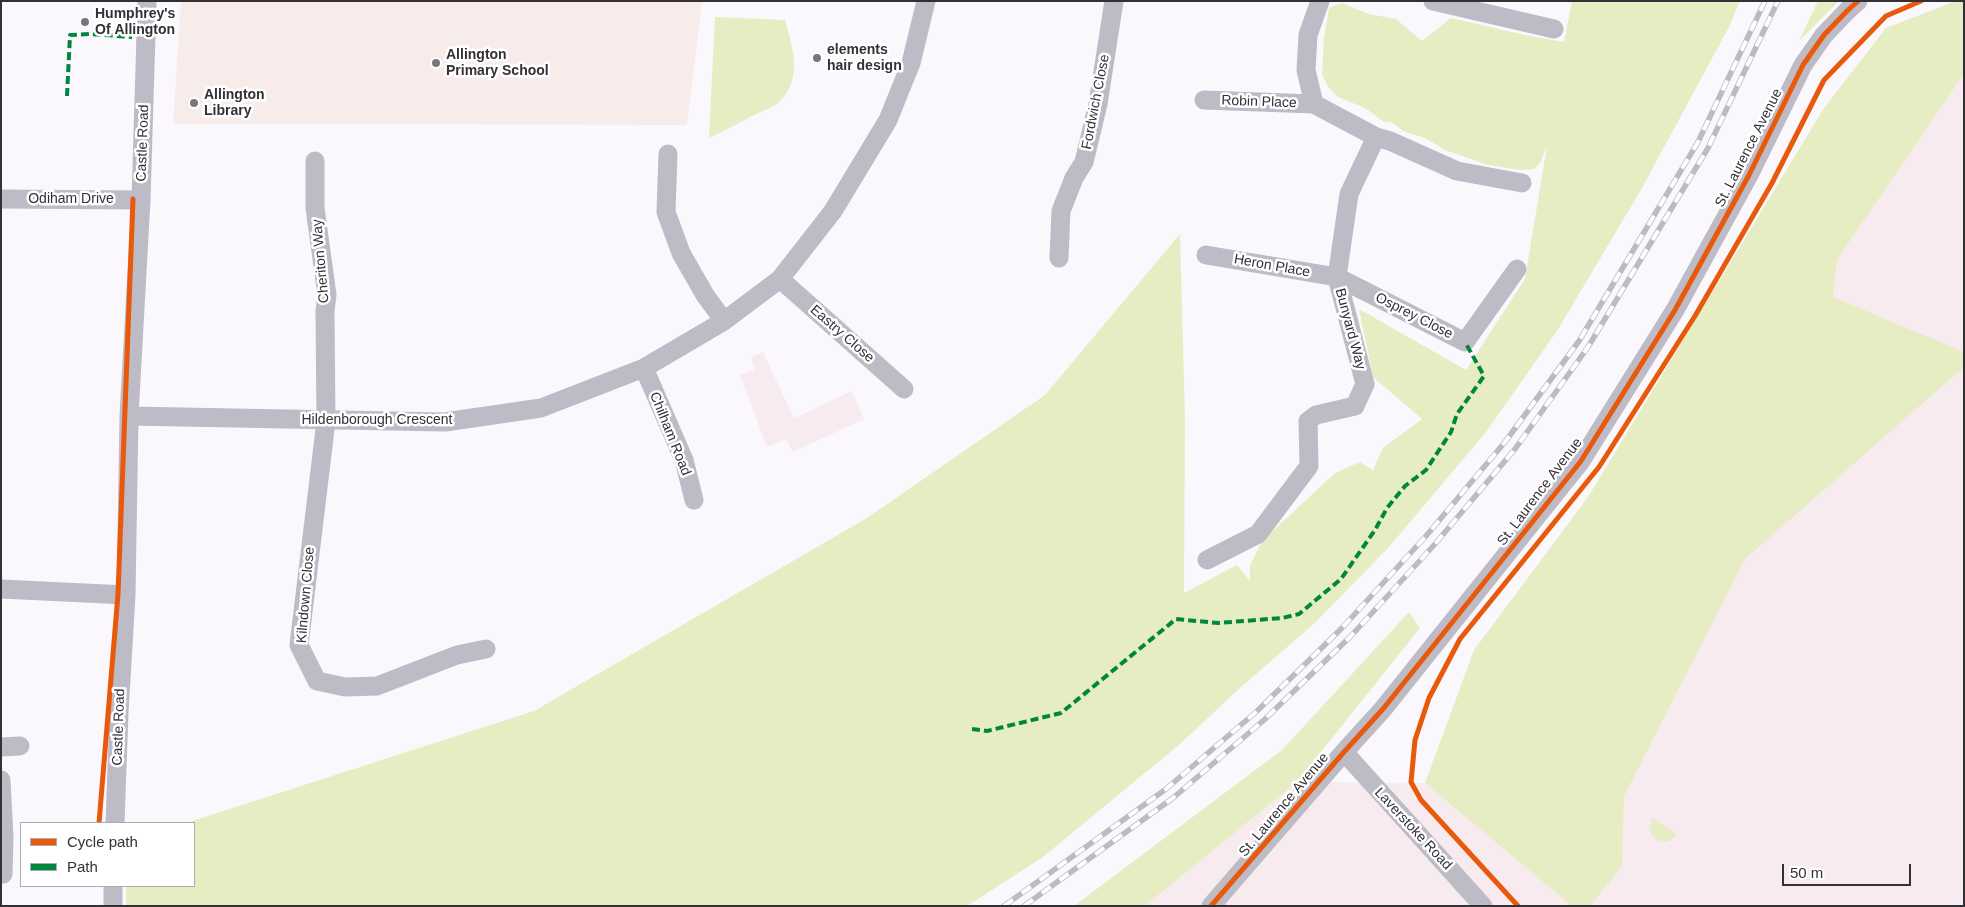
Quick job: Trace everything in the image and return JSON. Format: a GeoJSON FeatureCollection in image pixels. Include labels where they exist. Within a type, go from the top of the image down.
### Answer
{"type":"FeatureCollection","features":[{"type":"Feature","properties":{"kind":"street","name":"Castle Road"},"geometry":{"type":"LineString","coordinates":[[115,822],[126,595],[129,416],[141,200],[147,1]]}},
{"type":"Feature","properties":{"kind":"street","name":"Hildenborough Crescent"},"geometry":{"type":"LineString","coordinates":[[129,416],[445,422],[541,408],[644,368],[724,322],[780,279],[833,211],[888,120],[911,63],[926,1]]}},
{"type":"Feature","properties":{"kind":"street","name":"Fordwich Close"},"geometry":{"type":"LineString","coordinates":[[1059,258],[1061,211],[1074,178],[1084,162],[1098,104],[1114,1]]}},
{"type":"Feature","properties":{"kind":"street"},"geometry":{"type":"LineString","coordinates":[[1320,1],[1308,35],[1306,70],[1314,104],[1376,137],[1390,141],[1457,171],[1522,183]]}},
{"type":"Feature","properties":{"kind":"street"},"geometry":{"type":"LineString","coordinates":[[1433,1],[1554,29]]}},
{"type":"Feature","properties":{"kind":"street","name":"St. Laurence Avenue"},"geometry":{"type":"LineString","coordinates":[[1211,906],[1383,709],[1581,461],[1675,310],[1749,175],[1804,65],[1824,35],[1858,1]]}},
{"type":"Feature","properties":{"kind":"street","name":"Robin Place"},"geometry":{"type":"LineString","coordinates":[[1204,100],[1314,104]]}},
{"type":"Feature","properties":{"kind":"street","name":"Bunyard Way"},"geometry":{"type":"LineString","coordinates":[[1207,560],[1258,534],[1309,466],[1308,421],[1316,415],[1355,406],[1364,384],[1337,277],[1349,194],[1376,137]]}},
{"type":"Feature","properties":{"kind":"street"},"geometry":{"type":"LineString","coordinates":[[668,154],[666,212],[681,253],[724,322]]}},
{"type":"Feature","properties":{"kind":"street","name":"Cheriton Way"},"geometry":{"type":"LineString","coordinates":[[315,161],[315,208],[326,295],[326,421]]}},
{"type":"Feature","properties":{"kind":"street","name":"Odiham Drive"},"geometry":{"type":"LineString","coordinates":[[1,199],[141,200]]}},
{"type":"Feature","properties":{"kind":"street","name":"Heron Place"},"geometry":{"type":"LineString","coordinates":[[1206,255],[1337,277]]}},
{"type":"Feature","properties":{"kind":"street","name":"Osprey Close"},"geometry":{"type":"LineString","coordinates":[[1337,277],[1465,342],[1517,268]]}},
{"type":"Feature","properties":{"kind":"street","name":"Eastry Close"},"geometry":{"type":"LineString","coordinates":[[780,279],[904,388]]}},
{"type":"Feature","properties":{"kind":"street","name":"Chilham Road"},"geometry":{"type":"LineString","coordinates":[[644,368],[684,460],[694,500]]}},
{"type":"Feature","properties":{"kind":"street","name":"Kilndown Close"},"geometry":{"type":"LineString","coordinates":[[326,421],[299,645],[317,681],[345,687],[377,686],[457,655],[486,649]]}},
{"type":"Feature","properties":{"kind":"street"},"geometry":{"type":"LineString","coordinates":[[1,589],[126,595]]}},
{"type":"Feature","properties":{"kind":"street"},"geometry":{"type":"LineString","coordinates":[[1,747],[20,746]]}},
{"type":"Feature","properties":{"kind":"street","name":"Laverstoke Road"},"geometry":{"type":"LineString","coordinates":[[1344,752],[1484,906]]}},
{"type":"Feature","properties":{"kind":"street"},"geometry":{"type":"LineString","coordinates":[[1,780],[13,838],[3,874]]}},
{"type":"Feature","properties":{"kind":"street"},"geometry":{"type":"LineString","coordinates":[[113,887],[113,906]]}},
{"type":"Feature","properties":{"kind":"shaded area","name":"Allington Primary School"},"geometry":{"type":"Polygon","coordinates":[[[181,1],[702,1],[687,125],[173,124],[181,1]]]}},
{"type":"Feature","properties":{"kind":"shaded area"},"geometry":{"type":"Polygon","coordinates":[[[1964,74],[1964,906],[1145,906],[1297,782],[1425,783],[1837,260],[1964,74]]]}},
{"type":"Feature","properties":{"kind":"shaded area"},"geometry":{"type":"Polygon","coordinates":[[[763,352],[794,418],[852,391],[864,419],[793,452],[786,439],[767,447],[740,375],[755,370],[751,357],[763,352]]]}},
{"type":"Feature","properties":{"kind":"green space"},"geometry":{"type":"Polygon","coordinates":[[[1572,1],[1740,1],[1729,27],[1642,188],[1557,331],[1486,432],[1389,547],[1316,622],[1241,687],[1180,744],[1043,857],[967,906],[126,906],[126,887],[195,887],[195,822],[189,822],[534,711],[867,518],[1045,395],[1180,234],[1185,418],[1184,593],[1237,565],[1250,581],[1250,566],[1262,541],[1335,473],[1360,462],[1373,470],[1383,448],[1422,419],[1373,377],[1359,309],[1466,370],[1525,279],[1547,146],[1540,163],[1534,169],[1521,170],[1488,165],[1445,150],[1425,138],[1405,132],[1391,122],[1384,122],[1365,108],[1338,97],[1328,87],[1322,74],[1324,39],[1329,8],[1342,3],[1369,14],[1396,19],[1422,41],[1451,18],[1564,42],[1572,1]]]}},
{"type":"Feature","properties":{"kind":"green space"},"geometry":{"type":"Polygon","coordinates":[[[1818,1],[1839,1],[1799,41],[1818,1]]]}},
{"type":"Feature","properties":{"kind":"green space"},"geometry":{"type":"Polygon","coordinates":[[[1956,1],[1964,1],[1964,74],[1837,260],[1833,297],[1964,352],[1964,367],[1745,559],[1624,796],[1622,866],[1590,906],[1572,906],[1425,783],[1474,650],[1588,497],[1824,108],[1886,28],[1956,1]]]}},
{"type":"Feature","properties":{"kind":"green space"},"geometry":{"type":"Polygon","coordinates":[[[715,17],[785,20],[794,64],[791,85],[778,103],[709,138],[715,17]]]}},
{"type":"Feature","properties":{"kind":"green space"},"geometry":{"type":"Polygon","coordinates":[[[1409,612],[1420,628],[1297,782],[1145,906],[1074,906],[1282,750],[1409,612]]]}},
{"type":"Feature","properties":{"kind":"green space"},"geometry":{"type":"Polygon","coordinates":[[[1652,818],[1677,835],[1668,842],[1656,840],[1650,832],[1652,818]]]}},
{"type":"Feature","properties":{"kind":"railway"},"geometry":{"type":"LineString","coordinates":[[1004,906],[1166,789],[1256,712],[1342,628],[1426,536],[1505,442],[1579,341],[1698,142],[1765,1]]}},
{"type":"Feature","properties":{"kind":"railway"},"geometry":{"type":"LineString","coordinates":[[1024,906],[1173,798],[1264,720],[1351,636],[1435,544],[1515,449],[1588,347],[1708,148],[1778,1]]}},
{"type":"Feature","properties":{"kind":"marked path"},"geometry":{"type":"LineString","coordinates":[[67,96],[70,35],[91,34],[132,37]]}},
{"type":"Feature","properties":{"kind":"marked path"},"geometry":{"type":"LineString","coordinates":[[972,729],[987,731],[1061,713],[1176,619],[1218,623],[1282,618],[1299,614],[1341,579],[1375,530],[1387,508],[1405,486],[1426,470],[1451,432],[1457,414],[1484,376],[1465,342]]}},
{"type":"Feature","properties":{"kind":"cycle path"},"geometry":{"type":"LineString","coordinates":[[1211,906],[1383,709],[1581,461],[1675,310],[1749,175],[1803,65],[1824,35],[1858,1]]}},
{"type":"Feature","properties":{"kind":"cycle path"},"geometry":{"type":"LineString","coordinates":[[1518,906],[1421,800],[1411,782],[1415,740],[1429,698],[1460,639],[1599,467],[1695,316],[1772,183],[1824,80],[1886,16],[1921,1]]}},
{"type":"Feature","properties":{"kind":"cycle path"},"geometry":{"type":"LineString","coordinates":[[99,822],[118,594],[133,199]]}},
{"type":"Feature","properties":{"kind":"place","name":"Humphrey's Of Allington"},"geometry":{"type":"Point","coordinates":[85,22]}},
{"type":"Feature","properties":{"kind":"place","name":"elements hair design"},"geometry":{"type":"Point","coordinates":[817,58]}},
{"type":"Feature","properties":{"kind":"place","name":"Allington Primary School"},"geometry":{"type":"Point","coordinates":[436,63]}},
{"type":"Feature","properties":{"kind":"place","name":"Allington Library"},"geometry":{"type":"Point","coordinates":[194,103]}}]}
